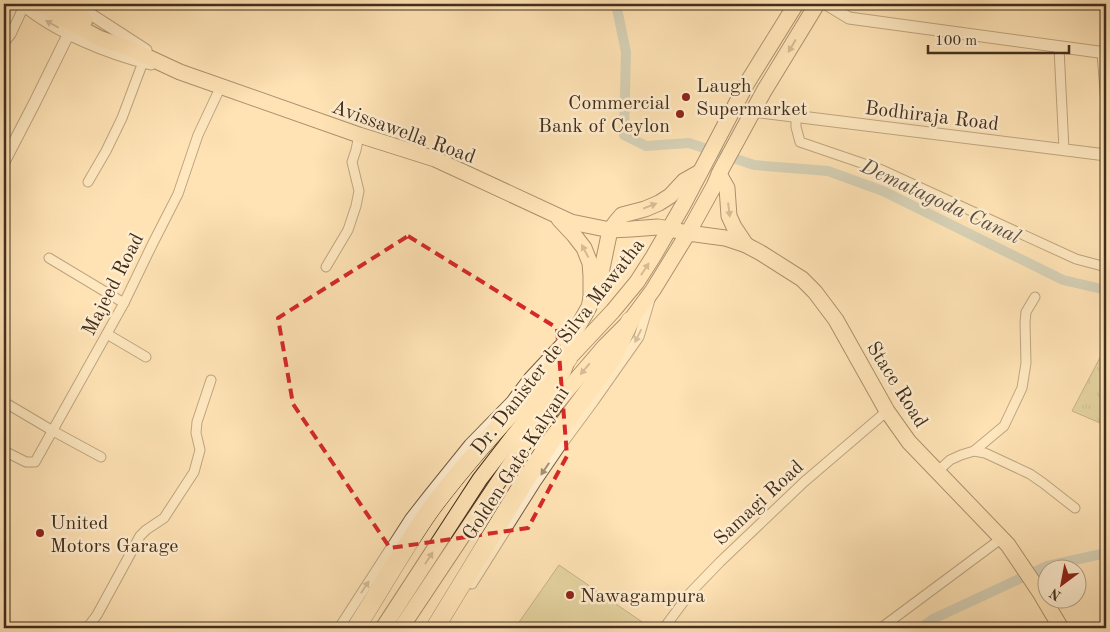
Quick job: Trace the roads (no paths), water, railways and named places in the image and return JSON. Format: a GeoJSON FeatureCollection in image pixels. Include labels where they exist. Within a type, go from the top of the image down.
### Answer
{"type":"FeatureCollection","features":[{"type":"Feature","properties":{"kind":"highway","name":"Golden Gate Kalyani"},"geometry":{"type":"LineString","coordinates":[[435,628],[551,442],[612,360],[630,321]]}},
{"type":"Feature","properties":{"kind":"highway","name":"Golden Gate Kalyani"},"geometry":{"type":"LineString","coordinates":[[356,628],[432,508],[510,414],[555,365],[568,359]]}},
{"type":"Feature","properties":{"kind":"main road"},"geometry":{"type":"LineString","coordinates":[[41,4],[99,38],[128,48]]}},
{"type":"Feature","properties":{"kind":"main road"},"geometry":{"type":"LineString","coordinates":[[61,4],[128,48]]}},
{"type":"Feature","properties":{"kind":"main road","name":"Dr. Danister de Silva Mawatha"},"geometry":{"type":"LineString","coordinates":[[383,628],[480,479],[563,372],[568,359],[613,312],[645,270],[670,229],[747,83],[796,4]]}},
{"type":"Feature","properties":{"kind":"main road","name":"Dr. Danister de Silva Mawatha"},"geometry":{"type":"LineString","coordinates":[[401,628],[523,446],[585,369],[630,321],[653,290],[688,233],[753,111],[817,4]]}},
{"type":"Feature","properties":{"kind":"main road","name":"Avissawella Road"},"geometry":{"type":"LineString","coordinates":[[128,48],[180,72],[358,135],[434,158],[571,222],[610,230],[658,227],[688,233]]}},
{"type":"Feature","properties":{"kind":"main road"},"geometry":{"type":"LineString","coordinates":[[591,298],[599,283],[610,230],[622,215],[645,209],[660,202],[670,196],[684,181],[702,168]]}},
{"type":"Feature","properties":{"kind":"main road"},"geometry":{"type":"LineString","coordinates":[[720,172],[727,188],[729,216],[746,244]]}},
{"type":"Feature","properties":{"kind":"main road"},"geometry":{"type":"LineString","coordinates":[[555,215],[584,248],[590,263],[591,298],[589,307],[570,344],[568,359]]}},
{"type":"Feature","properties":{"kind":"main road","name":"Stace Road"},"geometry":{"type":"LineString","coordinates":[[688,233],[718,237],[746,244],[802,279],[815,292],[836,320],[887,411],[909,442],[938,470],[1012,550],[1061,628]]}},
{"type":"Feature","properties":{"kind":"street"},"geometry":{"type":"LineString","coordinates":[[74,4],[180,72]]}},
{"type":"Feature","properties":{"kind":"street"},"geometry":{"type":"LineString","coordinates":[[826,4],[849,18],[1104,53],[1106,102]]}},
{"type":"Feature","properties":{"kind":"street"},"geometry":{"type":"LineString","coordinates":[[4,43],[11,34],[23,5],[44,20],[112,52],[180,72]]}},
{"type":"Feature","properties":{"kind":"street"},"geometry":{"type":"LineString","coordinates":[[4,162],[69,33]]}},
{"type":"Feature","properties":{"kind":"street"},"geometry":{"type":"LineString","coordinates":[[1060,48],[1064,150]]}},
{"type":"Feature","properties":{"kind":"street"},"geometry":{"type":"LineString","coordinates":[[88,182],[122,118],[143,62]]}},
{"type":"Feature","properties":{"kind":"street","name":"Majeed Road"},"geometry":{"type":"LineString","coordinates":[[4,451],[26,462],[35,462],[124,303],[178,194],[198,135],[221,86]]}},
{"type":"Feature","properties":{"kind":"street","name":"Bodhiraja Road"},"geometry":{"type":"LineString","coordinates":[[753,111],[1064,150],[1106,159]]}},
{"type":"Feature","properties":{"kind":"street"},"geometry":{"type":"LineString","coordinates":[[796,116],[796,127],[800,142],[882,170],[1076,259],[1106,267]]}},
{"type":"Feature","properties":{"kind":"street"},"geometry":{"type":"LineString","coordinates":[[326,267],[348,230],[356,206],[359,191],[352,162],[358,135]]}},
{"type":"Feature","properties":{"kind":"street"},"geometry":{"type":"LineString","coordinates":[[49,258],[124,303]]}},
{"type":"Feature","properties":{"kind":"street"},"geometry":{"type":"LineString","coordinates":[[444,628],[535,484],[639,337],[653,290]]}},
{"type":"Feature","properties":{"kind":"street"},"geometry":{"type":"LineString","coordinates":[[938,470],[961,455],[974,451],[1004,426],[1022,388],[1026,363],[1026,312],[1035,297]]}},
{"type":"Feature","properties":{"kind":"street"},"geometry":{"type":"LineString","coordinates":[[338,628],[410,518],[428,495],[469,444],[511,401],[529,377],[583,318]]}},
{"type":"Feature","properties":{"kind":"street"},"geometry":{"type":"LineString","coordinates":[[107,334],[146,357]]}},
{"type":"Feature","properties":{"kind":"street"},"geometry":{"type":"LineString","coordinates":[[87,628],[97,615],[140,536],[164,518],[194,472],[200,450],[196,433],[197,422],[210,380]]}},
{"type":"Feature","properties":{"kind":"street"},"geometry":{"type":"LineString","coordinates":[[4,402],[100,457]]}},
{"type":"Feature","properties":{"kind":"street","name":"Samagi Road"},"geometry":{"type":"LineString","coordinates":[[664,628],[690,593],[720,562],[804,482],[887,411]]}},
{"type":"Feature","properties":{"kind":"street"},"geometry":{"type":"LineString","coordinates":[[974,451],[985,453],[1030,474],[1075,508]]}},
{"type":"Feature","properties":{"kind":"street"},"geometry":{"type":"LineString","coordinates":[[881,628],[1002,538]]}},
{"type":"Feature","properties":{"kind":"waterway","name":"Dematagoda Canal"},"geometry":{"type":"LineString","coordinates":[[616,4],[626,52],[624,135],[646,146],[689,143],[754,165],[828,171],[883,191],[1063,280],[1106,290]]}},
{"type":"Feature","properties":{"kind":"waterway"},"geometry":{"type":"LineString","coordinates":[[921,628],[933,619],[1047,566],[1106,553]]}},
{"type":"Feature","properties":{"kind":"place","name":"Laugh Supermarket"},"geometry":{"type":"Point","coordinates":[686,97]}},
{"type":"Feature","properties":{"kind":"place","name":"Commercial Bank of Ceylon"},"geometry":{"type":"Point","coordinates":[680,114]}},
{"type":"Feature","properties":{"kind":"place","name":"United Motors Garage"},"geometry":{"type":"Point","coordinates":[40,533]}},
{"type":"Feature","properties":{"kind":"place","name":"Nawagampura"},"geometry":{"type":"Point","coordinates":[570,595]}}]}
